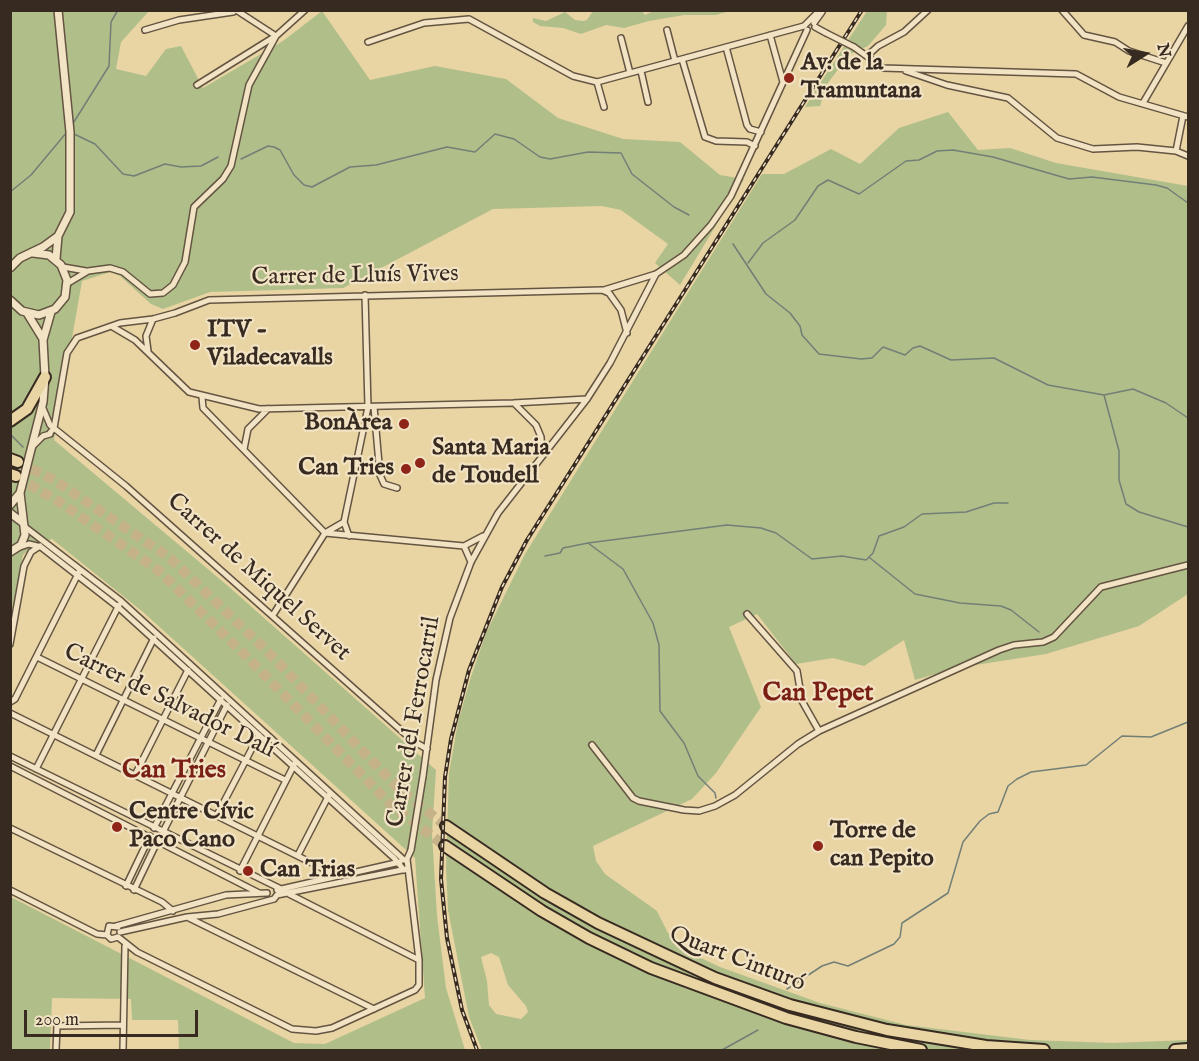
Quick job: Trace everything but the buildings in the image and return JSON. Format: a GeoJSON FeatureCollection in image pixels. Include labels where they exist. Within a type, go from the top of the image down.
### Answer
{"type":"FeatureCollection","features":[{"type":"Feature","properties":{"kind":"highway"},"geometry":{"type":"LineString","coordinates":[[10,421],[27,409],[45,377]]}},
{"type":"Feature","properties":{"kind":"highway","name":"Quart Cinturó"},"geometry":{"type":"LineString","coordinates":[[446,826],[526,882],[598,923],[724,982],[790,1005],[887,1030],[986,1046],[1044,1050]]}},
{"type":"Feature","properties":{"kind":"highway","name":"Quart Cinturó"},"geometry":{"type":"LineString","coordinates":[[445,846],[542,911],[588,938],[651,968],[786,1018],[856,1037],[921,1050]]}},
{"type":"Feature","properties":{"kind":"highway"},"geometry":{"type":"LineString","coordinates":[[1175,1050],[1188,1050]]}},
{"type":"Feature","properties":{"kind":"street"},"geometry":{"type":"LineString","coordinates":[[56,259],[58,236],[69,216],[71,196],[70,132],[58,10]]}},
{"type":"Feature","properties":{"kind":"street"},"geometry":{"type":"LineString","coordinates":[[197,85],[276,36],[305,10]]}},
{"type":"Feature","properties":{"kind":"street"},"geometry":{"type":"LineString","coordinates":[[368,42],[424,23],[469,20],[573,76],[597,82],[770,35],[806,28],[813,23],[822,10]]}},
{"type":"Feature","properties":{"kind":"street"},"geometry":{"type":"LineString","coordinates":[[1062,10],[1084,34],[1115,42],[1129,51],[1166,63]]}},
{"type":"Feature","properties":{"kind":"street"},"geometry":{"type":"LineString","coordinates":[[145,30],[180,20],[235,11],[276,36]]}},
{"type":"Feature","properties":{"kind":"street"},"geometry":{"type":"LineString","coordinates":[[867,57],[878,46],[904,32],[925,11]]}},
{"type":"Feature","properties":{"kind":"street"},"geometry":{"type":"LineString","coordinates":[[656,274],[684,255],[711,225],[731,196],[793,62],[806,28],[813,23]]}},
{"type":"Feature","properties":{"kind":"street"},"geometry":{"type":"LineString","coordinates":[[813,23],[826,33],[854,47],[883,68],[1016,70],[1076,75],[1104,90],[1186,116],[1176,151]]}},
{"type":"Feature","properties":{"kind":"street"},"geometry":{"type":"LineString","coordinates":[[1143,103],[1188,26]]}},
{"type":"Feature","properties":{"kind":"street"},"geometry":{"type":"LineString","coordinates":[[667,30],[675,61]]}},
{"type":"Feature","properties":{"kind":"street"},"geometry":{"type":"LineString","coordinates":[[770,35],[783,83]]}},
{"type":"Feature","properties":{"kind":"street"},"geometry":{"type":"LineString","coordinates":[[63,267],[88,271],[105,268],[119,270],[146,293],[153,295],[164,294],[173,285],[185,261],[193,210],[231,166],[249,86],[276,36]]}},
{"type":"Feature","properties":{"kind":"street"},"geometry":{"type":"LineString","coordinates":[[621,38],[630,73]]}},
{"type":"Feature","properties":{"kind":"street"},"geometry":{"type":"LineString","coordinates":[[726,47],[750,129],[747,142]]}},
{"type":"Feature","properties":{"kind":"street"},"geometry":{"type":"LineString","coordinates":[[682,59],[705,137],[716,141],[747,142],[755,146]]}},
{"type":"Feature","properties":{"kind":"street"},"geometry":{"type":"LineString","coordinates":[[778,62],[784,66],[793,62]]}},
{"type":"Feature","properties":{"kind":"street"},"geometry":{"type":"LineString","coordinates":[[641,70],[648,102]]}},
{"type":"Feature","properties":{"kind":"street"},"geometry":{"type":"LineString","coordinates":[[904,70],[947,86],[1008,98],[1057,138],[1093,149],[1118,146],[1176,151],[1188,156]]}},
{"type":"Feature","properties":{"kind":"street"},"geometry":{"type":"LineString","coordinates":[[597,82],[603,107]]}},
{"type":"Feature","properties":{"kind":"street"},"geometry":{"type":"LineString","coordinates":[[750,129],[761,132]]}},
{"type":"Feature","properties":{"kind":"street"},"geometry":{"type":"LineString","coordinates":[[10,268],[20,258],[58,236]]}},
{"type":"Feature","properties":{"kind":"street"},"geometry":{"type":"LineString","coordinates":[[27,313],[39,315],[51,312],[64,300],[68,283],[63,267],[56,259],[44,254],[30,254]]}},
{"type":"Feature","properties":{"kind":"street"},"geometry":{"type":"LineString","coordinates":[[10,257],[20,258]]}},
{"type":"Feature","properties":{"kind":"street"},"geometry":{"type":"LineString","coordinates":[[68,283],[88,271]]}},
{"type":"Feature","properties":{"kind":"street","name":"Carrer de Lluís Vives"},"geometry":{"type":"LineString","coordinates":[[54,428],[69,348],[84,334],[114,327],[120,323],[153,319],[216,298],[602,290],[656,274]]}},
{"type":"Feature","properties":{"kind":"street","name":"Carrer del Ferrocarril"},"geometry":{"type":"LineString","coordinates":[[374,1009],[417,988],[419,960],[408,871],[403,860],[411,850],[436,680],[450,618],[471,562],[484,536],[516,488],[587,399],[627,333],[656,274]]}},
{"type":"Feature","properties":{"kind":"street"},"geometry":{"type":"LineString","coordinates":[[602,290],[609,293],[621,310],[627,333]]}},
{"type":"Feature","properties":{"kind":"street"},"geometry":{"type":"LineString","coordinates":[[365,295],[371,407],[380,475],[384,484],[397,488]]}},
{"type":"Feature","properties":{"kind":"street"},"geometry":{"type":"LineString","coordinates":[[10,300],[27,313],[43,340]]}},
{"type":"Feature","properties":{"kind":"street"},"geometry":{"type":"LineString","coordinates":[[13,552],[25,538],[20,493],[42,406],[45,377],[43,340],[51,312]]}},
{"type":"Feature","properties":{"kind":"street"},"geometry":{"type":"LineString","coordinates":[[148,354],[146,336],[153,319]]}},
{"type":"Feature","properties":{"kind":"street"},"geometry":{"type":"LineString","coordinates":[[114,327],[128,335],[189,392],[202,397],[268,409],[587,399]]}},
{"type":"Feature","properties":{"kind":"street"},"geometry":{"type":"LineString","coordinates":[[202,397],[202,408],[325,533],[464,546],[484,536]]}},
{"type":"Feature","properties":{"kind":"street"},"geometry":{"type":"LineString","coordinates":[[569,400],[576,404],[577,412]]}},
{"type":"Feature","properties":{"kind":"street"},"geometry":{"type":"LineString","coordinates":[[513,403],[522,408],[536,425],[541,437],[542,455]]}},
{"type":"Feature","properties":{"kind":"street","name":"Carrer de Miquel Servet"},"geometry":{"type":"LineString","coordinates":[[42,406],[46,420],[54,428],[126,486],[413,741],[427,749]]}},
{"type":"Feature","properties":{"kind":"street"},"geometry":{"type":"LineString","coordinates":[[349,536],[344,522],[371,407]]}},
{"type":"Feature","properties":{"kind":"street"},"geometry":{"type":"LineString","coordinates":[[244,449],[248,429],[268,409]]}},
{"type":"Feature","properties":{"kind":"street"},"geometry":{"type":"LineString","coordinates":[[33,446],[54,428]]}},
{"type":"Feature","properties":{"kind":"street"},"geometry":{"type":"LineString","coordinates":[[49,434],[63,435]]}},
{"type":"Feature","properties":{"kind":"street"},"geometry":{"type":"LineString","coordinates":[[10,505],[20,493]]}},
{"type":"Feature","properties":{"kind":"street"},"geometry":{"type":"LineString","coordinates":[[10,513],[79,572],[157,633],[295,763],[403,860]]}},
{"type":"Feature","properties":{"kind":"street"},"geometry":{"type":"LineString","coordinates":[[273,615],[325,533],[344,522]]}},
{"type":"Feature","properties":{"kind":"street"},"geometry":{"type":"LineString","coordinates":[[13,552],[33,544],[40,546],[79,572]]}},
{"type":"Feature","properties":{"kind":"street"},"geometry":{"type":"LineString","coordinates":[[10,644],[24,566],[31,552],[40,546]]}},
{"type":"Feature","properties":{"kind":"street"},"geometry":{"type":"LineString","coordinates":[[464,546],[471,562]]}},
{"type":"Feature","properties":{"kind":"street"},"geometry":{"type":"LineString","coordinates":[[592,745],[633,798],[684,810],[699,811],[726,802],[798,744],[819,731],[999,650],[1014,645],[1043,642],[1054,637],[1101,587],[1188,565]]}},
{"type":"Feature","properties":{"kind":"street"},"geometry":{"type":"LineString","coordinates":[[11,702],[37,657],[79,572]]}},
{"type":"Feature","properties":{"kind":"street"},"geometry":{"type":"LineString","coordinates":[[119,604],[153,639],[225,698],[227,706],[259,735],[295,763]]}},
{"type":"Feature","properties":{"kind":"street"},"geometry":{"type":"LineString","coordinates":[[36,769],[119,604]]}},
{"type":"Feature","properties":{"kind":"street"},"geometry":{"type":"LineString","coordinates":[[747,614],[796,671],[802,701],[819,731]]}},
{"type":"Feature","properties":{"kind":"street"},"geometry":{"type":"LineString","coordinates":[[96,755],[157,633]]}},
{"type":"Feature","properties":{"kind":"street","name":"Carrer de Salvador Dalí"},"geometry":{"type":"LineString","coordinates":[[37,657],[285,780]]}},
{"type":"Feature","properties":{"kind":"street"},"geometry":{"type":"LineString","coordinates":[[135,775],[188,670]]}},
{"type":"Feature","properties":{"kind":"street"},"geometry":{"type":"LineString","coordinates":[[154,828],[200,737],[225,698]]}},
{"type":"Feature","properties":{"kind":"street"},"geometry":{"type":"LineString","coordinates":[[162,832],[227,706]]}},
{"type":"Feature","properties":{"kind":"street"},"geometry":{"type":"LineString","coordinates":[[10,713],[338,876]]}},
{"type":"Feature","properties":{"kind":"street"},"geometry":{"type":"LineString","coordinates":[[217,815],[259,735]]}},
{"type":"Feature","properties":{"kind":"street"},"geometry":{"type":"LineString","coordinates":[[10,756],[240,871],[273,891],[289,894],[419,960]]}},
{"type":"Feature","properties":{"kind":"street"},"geometry":{"type":"LineString","coordinates":[[240,871],[295,763]]}},
{"type":"Feature","properties":{"kind":"street"},"geometry":{"type":"LineString","coordinates":[[10,766],[259,893]]}},
{"type":"Feature","properties":{"kind":"street"},"geometry":{"type":"LineString","coordinates":[[298,855],[329,794]]}},
{"type":"Feature","properties":{"kind":"street"},"geometry":{"type":"LineString","coordinates":[[10,828],[154,899],[173,911]]}},
{"type":"Feature","properties":{"kind":"street"},"geometry":{"type":"LineString","coordinates":[[126,886],[150,836]]}},
{"type":"Feature","properties":{"kind":"street"},"geometry":{"type":"LineString","coordinates":[[134,890],[158,840]]}},
{"type":"Feature","properties":{"kind":"street"},"geometry":{"type":"LineString","coordinates":[[226,895],[273,891],[403,860]]}},
{"type":"Feature","properties":{"kind":"street"},"geometry":{"type":"LineString","coordinates":[[289,894],[408,871]]}},
{"type":"Feature","properties":{"kind":"street"},"geometry":{"type":"LineString","coordinates":[[107,935],[109,926],[173,911],[249,887]]}},
{"type":"Feature","properties":{"kind":"street"},"geometry":{"type":"LineString","coordinates":[[10,890],[97,934],[107,935],[111,939],[119,934],[187,917],[218,914],[273,891]]}},
{"type":"Feature","properties":{"kind":"street"},"geometry":{"type":"LineString","coordinates":[[153,916],[157,903],[154,899]]}},
{"type":"Feature","properties":{"kind":"street"},"geometry":{"type":"LineString","coordinates":[[187,917],[374,1009]]}},
{"type":"Feature","properties":{"kind":"street"},"geometry":{"type":"LineString","coordinates":[[116,926],[125,946],[123,1050]]}},
{"type":"Feature","properties":{"kind":"street"},"geometry":{"type":"LineString","coordinates":[[125,946],[292,1029],[316,1031],[332,1028],[374,1009]]}},
{"type":"Feature","properties":{"kind":"street"},"geometry":{"type":"LineString","coordinates":[[56,1050],[57,1026],[123,1024]]}},
{"type":"Feature","properties":{"kind":"green space"},"geometry":{"type":"Polygon","coordinates":[[[10,11],[149,11],[121,42],[116,69],[146,76],[166,49],[181,46],[203,88],[283,41],[322,11],[370,80],[435,66],[506,79],[558,118],[623,139],[680,142],[720,175],[744,179],[680,285],[655,263],[668,244],[621,210],[602,206],[493,209],[343,288],[210,292],[163,309],[151,304],[120,276],[110,272],[82,281],[54,440],[228,586],[436,770],[432,833],[437,916],[446,988],[465,1050],[179,1050],[178,1020],[132,1020],[131,999],[52,998],[50,1050],[11,1050],[11,897],[294,1043],[325,1044],[425,998],[415,858],[143,612],[52,539],[33,545],[23,555],[11,618],[10,11]]]}},
{"type":"Feature","properties":{"kind":"green space"},"geometry":{"type":"Polygon","coordinates":[[[593,11],[642,11],[645,15],[654,11],[730,11],[716,15],[684,15],[624,28],[606,25],[581,34],[563,28],[540,26],[533,22],[533,18],[546,21],[565,12],[575,20],[583,21],[587,20],[593,11]]]}},
{"type":"Feature","properties":{"kind":"green space"},"geometry":{"type":"Polygon","coordinates":[[[867,11],[887,11],[886,25],[868,46],[850,54],[827,84],[820,106],[805,107],[867,11]]]}},
{"type":"Feature","properties":{"kind":"green space"},"geometry":{"type":"Polygon","coordinates":[[[948,112],[978,150],[1010,148],[1056,163],[1188,186],[1188,594],[1139,626],[1046,654],[956,668],[915,680],[904,640],[864,666],[833,658],[796,664],[757,614],[729,627],[761,707],[716,773],[692,799],[593,846],[596,861],[605,874],[657,911],[668,933],[686,951],[720,967],[820,1003],[906,1025],[1030,1040],[1113,1043],[1188,1040],[1188,1050],[482,1050],[469,1017],[448,910],[446,867],[449,773],[458,722],[486,633],[525,554],[762,174],[784,174],[831,149],[860,164],[899,128],[948,112]],[[491,953],[481,957],[487,981],[489,1005],[496,1014],[521,1019],[528,1012],[526,1006],[508,985],[499,957],[491,953]]]}},
{"type":"Feature","properties":{"kind":"waterway"},"geometry":{"type":"LineString","coordinates":[[72,125],[109,66],[111,22],[118,10]]}},
{"type":"Feature","properties":{"kind":"waterway"},"geometry":{"type":"LineString","coordinates":[[10,192],[31,175],[67,132]]}},
{"type":"Feature","properties":{"kind":"waterway"},"geometry":{"type":"LineString","coordinates":[[72,133],[95,144],[123,174],[134,176],[165,164],[181,167],[201,166],[218,157]]}},
{"type":"Feature","properties":{"kind":"waterway"},"geometry":{"type":"LineString","coordinates":[[241,159],[268,146],[274,147],[280,150],[294,175],[304,185],[312,187],[350,167],[376,165],[447,147],[475,152],[495,134],[514,139],[540,157],[550,159],[588,152],[621,153],[632,174],[674,207],[689,215]]}},
{"type":"Feature","properties":{"kind":"waterway"},"geometry":{"type":"LineString","coordinates":[[748,263],[763,243],[795,220],[818,186],[828,180],[859,194],[906,161],[919,160],[937,151],[953,150],[993,157],[1069,179],[1092,177],[1156,185],[1167,188],[1188,203]]}},
{"type":"Feature","properties":{"kind":"waterway"},"geometry":{"type":"LineString","coordinates":[[733,244],[766,294],[790,313],[800,326],[802,335],[819,354],[861,359],[872,358],[883,347],[905,355],[913,348],[920,346],[951,360],[994,358],[1048,385],[1104,395],[1119,451],[1119,480],[1126,504],[1139,512],[1188,527]]}},
{"type":"Feature","properties":{"kind":"waterway"},"geometry":{"type":"LineString","coordinates":[[1104,395],[1133,389],[1166,403],[1188,418]]}},
{"type":"Feature","properties":{"kind":"waterway"},"geometry":{"type":"LineString","coordinates":[[11,435],[23,447]]}},
{"type":"Feature","properties":{"kind":"waterway"},"geometry":{"type":"LineString","coordinates":[[588,543],[727,525],[761,528],[776,533],[812,559],[842,556],[866,560],[873,553],[879,536],[904,527],[922,514],[966,512],[994,503],[1008,503]]}},
{"type":"Feature","properties":{"kind":"waterway"},"geometry":{"type":"LineString","coordinates":[[545,556],[560,553],[563,548],[588,543],[623,569],[653,623],[659,645],[660,711],[684,743],[698,776],[715,793],[716,798]]}},
{"type":"Feature","properties":{"kind":"waterway"},"geometry":{"type":"LineString","coordinates":[[870,558],[915,594],[960,603],[1001,606],[1011,610],[1039,632]]}},
{"type":"Feature","properties":{"kind":"waterway"},"geometry":{"type":"LineString","coordinates":[[787,989],[822,966],[834,962],[848,966],[894,944],[900,937],[902,923],[948,893],[963,842],[980,821],[989,814],[998,812],[1008,786],[1017,779],[1031,772],[1086,765],[1122,736],[1151,737],[1188,722]]}},
{"type":"Feature","properties":{"kind":"waterway"},"geometry":{"type":"LineString","coordinates":[[722,1050],[758,1030]]}},
{"type":"Feature","properties":{"kind":"tunnel"},"geometry":{"type":"LineString","coordinates":[[18,462],[54,480],[170,558],[266,650],[399,789],[446,826]]}},
{"type":"Feature","properties":{"kind":"tunnel"},"geometry":{"type":"LineString","coordinates":[[16,477],[55,499],[158,570],[252,662],[389,803],[445,846]]}},
{"type":"Feature","properties":{"kind":"railway"},"geometry":{"type":"LineString","coordinates":[[477,1050],[462,1010],[447,938],[441,879],[445,777],[451,739],[469,670],[502,587],[527,540],[862,10]]}},
{"type":"Feature","properties":{"kind":"place","name":"Av. de la Tramuntana"},"geometry":{"type":"Point","coordinates":[789,78]}},
{"type":"Feature","properties":{"kind":"place","name":"ITV - Viladecavalls"},"geometry":{"type":"Point","coordinates":[195,345]}},
{"type":"Feature","properties":{"kind":"place","name":"BonÀrea"},"geometry":{"type":"Point","coordinates":[404,424]}},
{"type":"Feature","properties":{"kind":"place","name":"Santa Maria de Toudell"},"geometry":{"type":"Point","coordinates":[420,463]}},
{"type":"Feature","properties":{"kind":"place","name":"Can Tries"},"geometry":{"type":"Point","coordinates":[406,469]}},
{"type":"Feature","properties":{"kind":"place","name":"Centre Cívic Paco Cano"},"geometry":{"type":"Point","coordinates":[117,827]}},
{"type":"Feature","properties":{"kind":"place","name":"Torre de can Pepito"},"geometry":{"type":"Point","coordinates":[818,846]}},
{"type":"Feature","properties":{"kind":"place","name":"Can Trias"},"geometry":{"type":"Point","coordinates":[248,871]}},
{"type":"Feature","properties":{"kind":"district","name":"Can Pepet"},"geometry":{"type":"Point","coordinates":[818,695]}},
{"type":"Feature","properties":{"kind":"district","name":"Can Tries"},"geometry":{"type":"Point","coordinates":[174,772]}}]}
